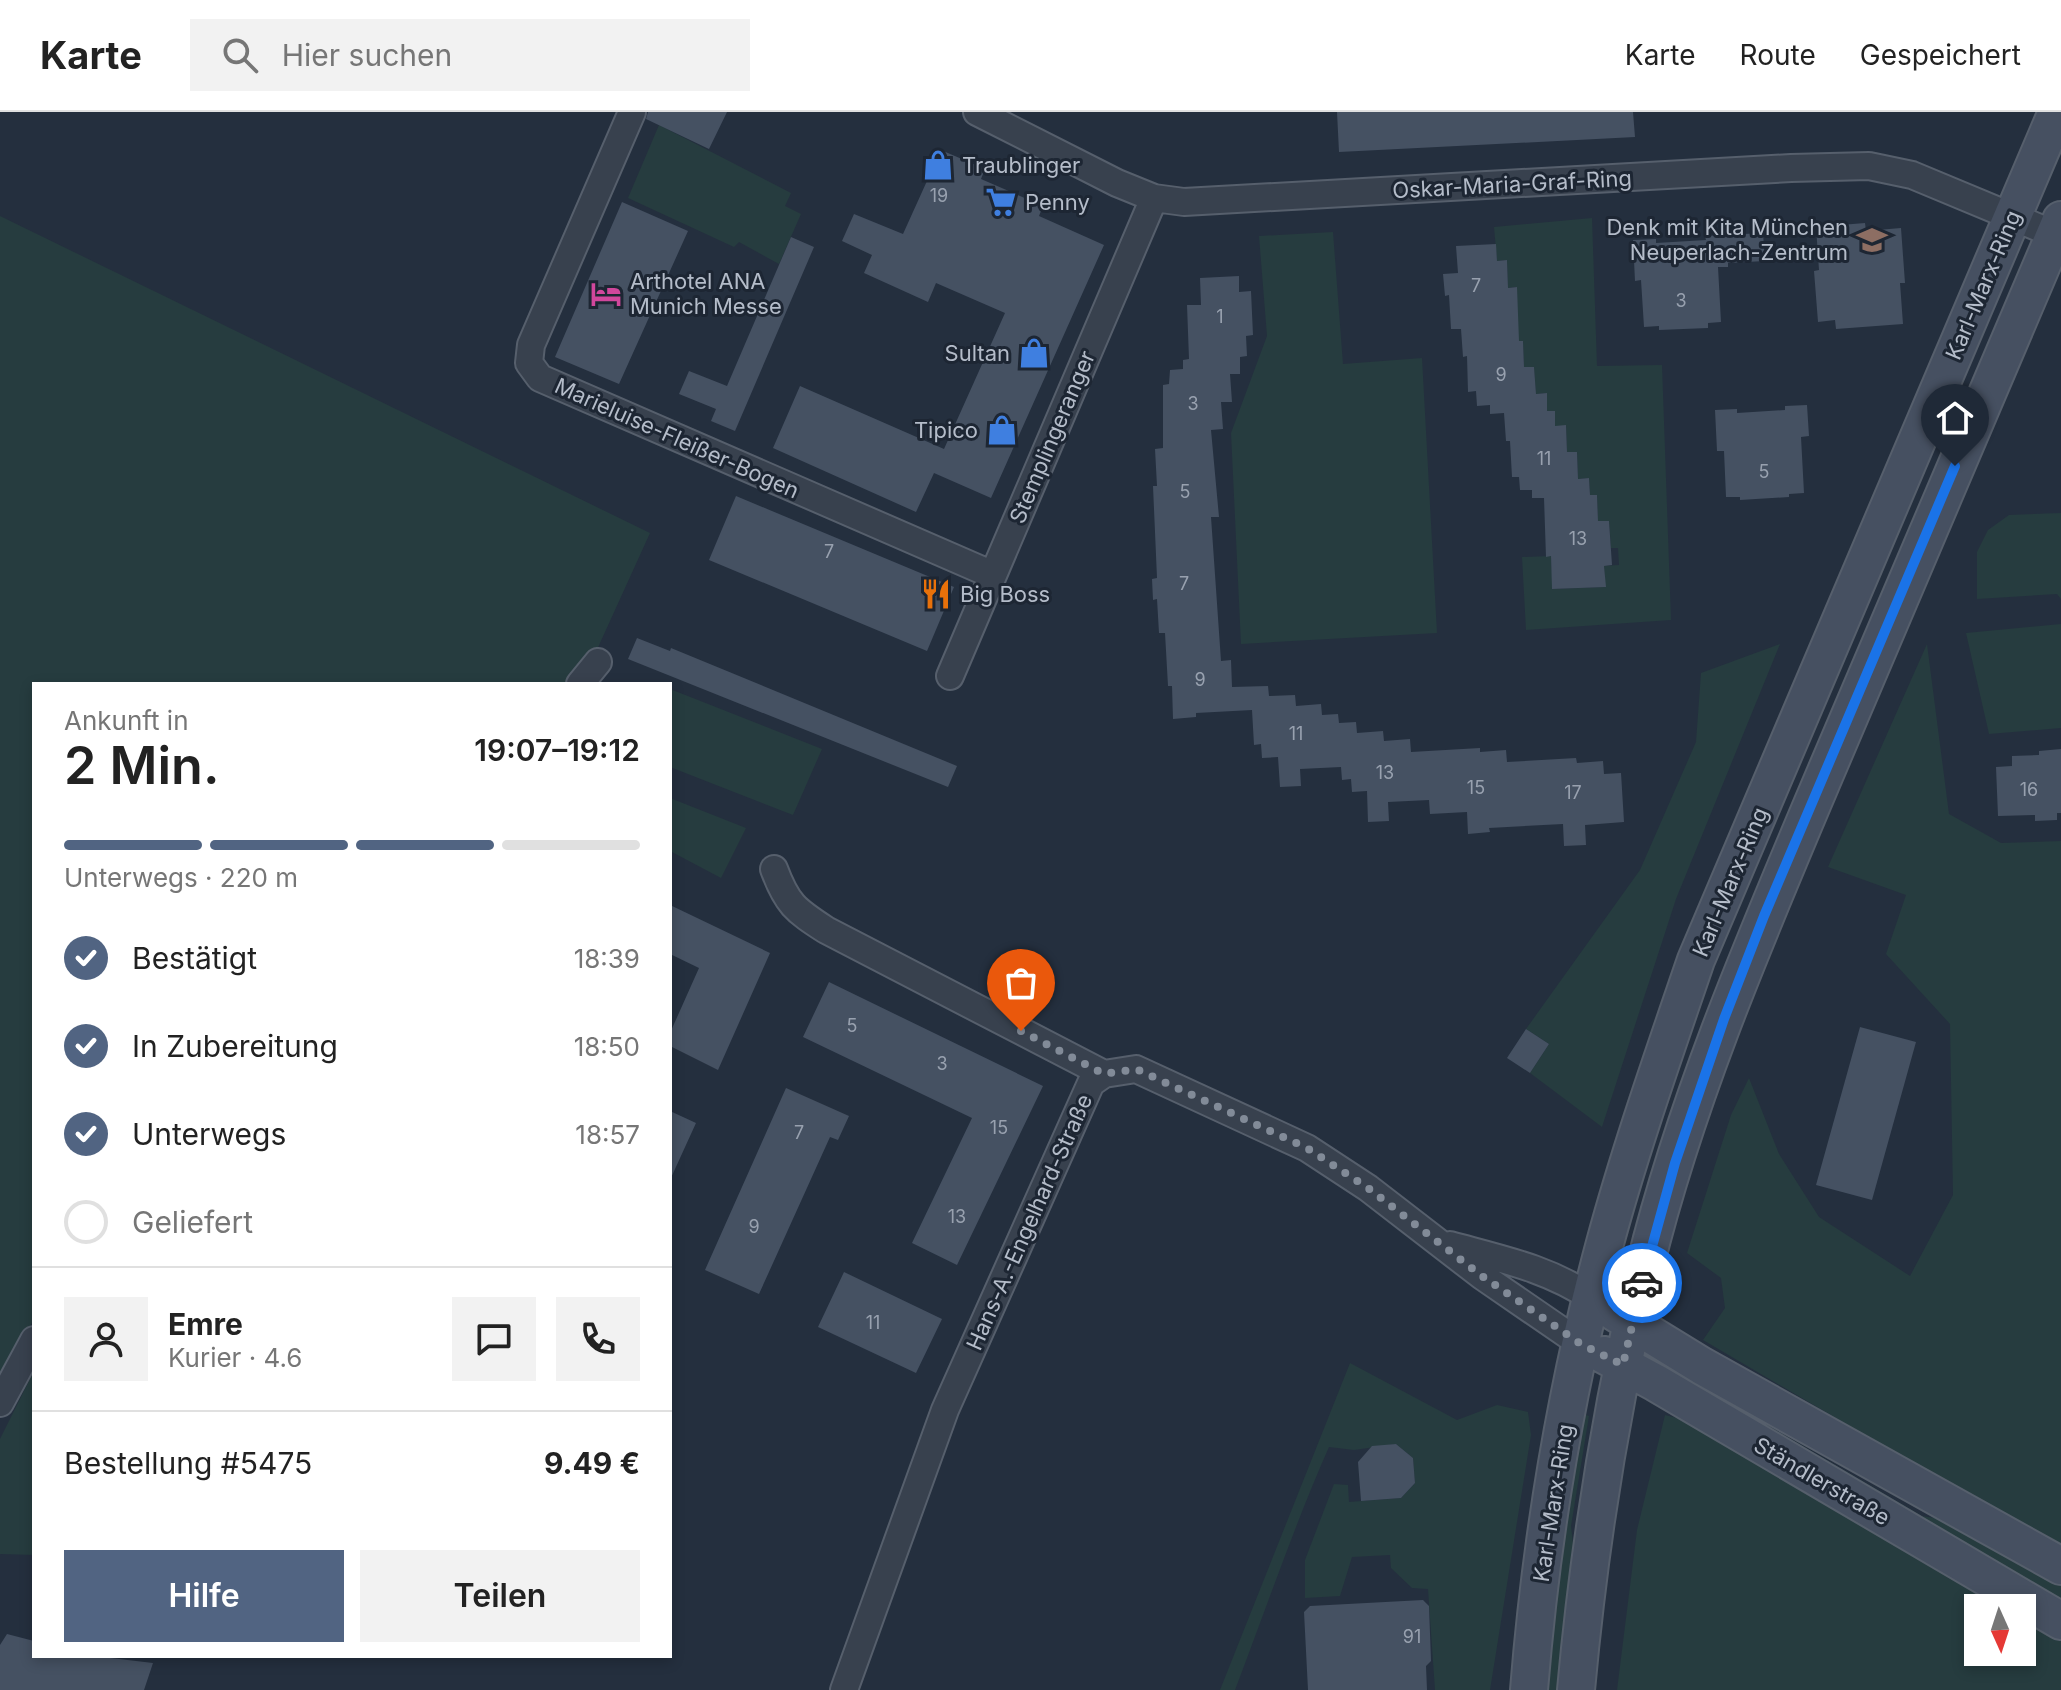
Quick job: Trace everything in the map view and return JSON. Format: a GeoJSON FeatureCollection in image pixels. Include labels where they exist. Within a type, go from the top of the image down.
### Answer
{"type":"FeatureCollection","features":[{"type":"Feature","properties":{"kind":"main road","name":"Karl-Marx-Ring"},"geometry":{"type":"LineString","coordinates":[[1529,1690],[1543,1562],[1569,1399],[1605,1242],[1648,1099],[1696,960],[2057,112]]}},
{"type":"Feature","properties":{"kind":"main road","name":"Karl-Marx-Ring"},"geometry":{"type":"LineString","coordinates":[[1576,1690],[1591,1545],[1623,1365],[1646,1264],[1706,1065],[1764,916],[2059,230]]}},
{"type":"Feature","properties":{"kind":"main road","name":"Ständlerstraße"},"geometry":{"type":"LineString","coordinates":[[1592,1298],[1702,1366],[2061,1566]]}},
{"type":"Feature","properties":{"kind":"main road","name":"Ständlerstraße"},"geometry":{"type":"LineString","coordinates":[[1581,1344],[1623,1365],[2061,1621]]}},
{"type":"Feature","properties":{"kind":"street","name":"Marieluise-Fleißer-Bogen"},"geometry":{"type":"LineString","coordinates":[[632,112],[531,345],[529,363],[540,378],[993,575]]}},
{"type":"Feature","properties":{"kind":"street","name":"Oskar-Maria-Graf-Ring"},"geometry":{"type":"LineString","coordinates":[[977,112],[1117,183],[1154,198],[1184,202],[1869,166],[1912,175],[2013,216],[2059,230]]}},
{"type":"Feature","properties":{"kind":"street","name":"Stemplingeranger"},"geometry":{"type":"LineString","coordinates":[[950,676],[1154,198]]}},
{"type":"Feature","properties":{"kind":"street"},"geometry":{"type":"LineString","coordinates":[[582,682],[598,662]]}},
{"type":"Feature","properties":{"kind":"street"},"geometry":{"type":"LineString","coordinates":[[774,869],[785,897],[803,915],[826,930],[1104,1074]]}},
{"type":"Feature","properties":{"kind":"street","name":"Hans-A.-Engelhard-Straße"},"geometry":{"type":"LineString","coordinates":[[844,1690],[945,1410],[1091,1083],[1104,1074],[1136,1069],[1307,1148],[1368,1188],[1482,1276],[1581,1344]]}},
{"type":"Feature","properties":{"kind":"street","name":"Hans-A.-Engelhard-Straße"},"geometry":{"type":"LineString","coordinates":[[1439,1242],[1548,1273],[1564,1279],[1592,1298]]}},
{"type":"Feature","properties":{"kind":"street"},"geometry":{"type":"LineString","coordinates":[[0,1403],[32,1344]]}},
{"type":"Feature","properties":{"kind":"green space"},"geometry":{"type":"Polygon","coordinates":[[[659,125],[791,193],[785,206],[801,214],[779,264],[739,242],[734,247],[628,198],[659,125]]]}},
{"type":"Feature","properties":{"kind":"green space"},"geometry":{"type":"Polygon","coordinates":[[[0,216],[650,533],[595,654],[574,682],[32,682],[32,1323],[0,1383],[0,216]]]}},
{"type":"Feature","properties":{"kind":"green space"},"geometry":{"type":"Polygon","coordinates":[[[1592,218],[1597,366],[1662,365],[1671,620],[1526,630],[1522,557],[1551,556],[1553,589],[1605,587],[1604,566],[1619,565],[1618,548],[1611,548],[1609,521],[1598,521],[1597,496],[1590,495],[1589,478],[1578,479],[1577,452],[1567,452],[1566,426],[1555,426],[1555,411],[1547,411],[1547,393],[1536,394],[1534,368],[1524,367],[1523,341],[1512,342],[1516,287],[1508,288],[1507,260],[1497,261],[1494,227],[1592,218]]]}},
{"type":"Feature","properties":{"kind":"green space"},"geometry":{"type":"Polygon","coordinates":[[[1333,232],[1343,364],[1422,358],[1437,633],[1241,644],[1231,433],[1267,336],[1259,236],[1333,232]]]}},
{"type":"Feature","properties":{"kind":"green space"},"geometry":{"type":"Polygon","coordinates":[[[2061,513],[2061,599],[2057,594],[1977,599],[1977,552],[1988,530],[2009,515],[2061,513]]]}},
{"type":"Feature","properties":{"kind":"green space"},"geometry":{"type":"Polygon","coordinates":[[[2061,624],[2061,728],[1989,734],[1966,633],[2061,624]]]}},
{"type":"Feature","properties":{"kind":"green space"},"geometry":{"type":"Polygon","coordinates":[[[1780,644],[1676,899],[1602,1127],[1530,1073],[1549,1044],[1526,1029],[1640,870],[1696,742],[1701,673],[1780,644]]]}},
{"type":"Feature","properties":{"kind":"green space"},"geometry":{"type":"Polygon","coordinates":[[[1927,644],[1949,814],[2001,843],[2061,841],[2061,1550],[1703,1340],[1725,1308],[1721,1278],[1687,1253],[1731,1115],[1749,1078],[1779,1154],[1819,1217],[1910,1276],[1953,1195],[1950,1024],[1886,954],[1906,895],[1828,867],[1927,644]]]}},
{"type":"Feature","properties":{"kind":"green space"},"geometry":{"type":"Polygon","coordinates":[[[672,690],[822,749],[793,815],[672,768],[672,690]]]}},
{"type":"Feature","properties":{"kind":"green space"},"geometry":{"type":"Polygon","coordinates":[[[672,799],[746,828],[721,878],[672,852],[672,799]]]}},
{"type":"Feature","properties":{"kind":"green space"},"geometry":{"type":"Polygon","coordinates":[[[1350,1363],[1457,1420],[1497,1405],[1528,1412],[1531,1435],[1490,1690],[1435,1690],[1428,1589],[1412,1588],[1391,1568],[1390,1555],[1352,1557],[1340,1596],[1305,1598],[1305,1560],[1334,1484],[1348,1485],[1349,1502],[1401,1498],[1415,1483],[1413,1458],[1396,1444],[1354,1450],[1329,1447],[1235,1690],[1220,1690],[1350,1363]]]}},
{"type":"Feature","properties":{"kind":"green space"},"geometry":{"type":"Polygon","coordinates":[[[1678,1373],[1922,1516],[1954,1521],[2061,1584],[2061,1604],[1675,1379],[1678,1373]]]}},
{"type":"Feature","properties":{"kind":"green space"},"geometry":{"type":"Polygon","coordinates":[[[32,1375],[32,1555],[0,1554],[0,1439],[32,1375]]]}},
{"type":"Feature","properties":{"kind":"green space"},"geometry":{"type":"Polygon","coordinates":[[[1581,1413],[1589,1416],[1571,1526],[1575,1561],[1562,1690],[1542,1690],[1581,1413]]]}},
{"type":"Feature","properties":{"kind":"green space"},"geometry":{"type":"Polygon","coordinates":[[[1665,1415],[1685,1420],[1982,1594],[1964,1594],[1964,1666],[2036,1666],[2036,1626],[2061,1641],[2061,1690],[1617,1690],[1637,1530],[1665,1415]]]}},
{"type":"Feature","properties":{"kind":"building"},"geometry":{"type":"Polygon","coordinates":[[[648,112],[727,112],[709,149],[646,119],[648,112]]]}},
{"type":"Feature","properties":{"kind":"building"},"geometry":{"type":"Polygon","coordinates":[[[1337,112],[1633,112],[1635,137],[1339,152],[1337,112]]]}},
{"type":"Feature","properties":{"kind":"building"},"geometry":{"type":"Polygon","coordinates":[[[941,150],[985,169],[981,179],[1043,206],[1039,216],[1104,245],[991,498],[934,473],[916,512],[773,448],[800,386],[944,449],[1005,313],[936,283],[928,302],[864,273],[872,255],[842,241],[854,214],[903,234],[941,150]]]}},
{"type":"Feature","properties":{"kind":"building"},"geometry":{"type":"Polygon","coordinates":[[[622,202],[688,231],[619,384],[555,357],[622,202]]]}},
{"type":"Feature","properties":{"kind":"building"},"geometry":{"type":"Polygon","coordinates":[[[1865,223],[1866,231],[1901,228],[1905,283],[1900,283],[1903,324],[1836,329],[1835,320],[1818,322],[1814,271],[1819,270],[1816,227],[1865,223]]]}},
{"type":"Feature","properties":{"kind":"building"},"geometry":{"type":"Polygon","coordinates":[[[1763,233],[1765,261],[1728,263],[1728,267],[1718,267],[1721,322],[1708,323],[1708,328],[1659,330],[1659,326],[1644,327],[1641,280],[1635,281],[1633,240],[1656,239],[1656,243],[1706,240],[1705,236],[1763,233]]]}},
{"type":"Feature","properties":{"kind":"building"},"geometry":{"type":"Polygon","coordinates":[[[791,237],[814,247],[735,431],[711,421],[716,409],[679,394],[689,371],[727,386],[791,237]]]}},
{"type":"Feature","properties":{"kind":"building"},"geometry":{"type":"Polygon","coordinates":[[[1496,244],[1497,261],[1507,260],[1508,288],[1517,287],[1519,341],[1523,341],[1524,367],[1534,367],[1536,394],[1547,393],[1547,411],[1555,411],[1555,426],[1566,425],[1567,452],[1577,452],[1578,479],[1589,478],[1590,495],[1597,495],[1598,521],[1609,521],[1612,565],[1604,566],[1606,587],[1552,589],[1551,556],[1546,557],[1544,498],[1532,498],[1532,490],[1520,490],[1519,477],[1512,477],[1510,441],[1506,441],[1504,413],[1490,414],[1490,405],[1477,406],[1476,391],[1468,392],[1467,356],[1463,357],[1461,329],[1451,329],[1449,295],[1445,296],[1443,274],[1458,273],[1456,246],[1496,244]]]}},
{"type":"Feature","properties":{"kind":"building"},"geometry":{"type":"Polygon","coordinates":[[[1239,276],[1239,292],[1251,291],[1253,335],[1246,336],[1247,356],[1240,357],[1240,374],[1230,374],[1232,402],[1221,402],[1223,429],[1211,430],[1219,517],[1211,517],[1221,661],[1231,660],[1232,687],[1268,686],[1269,696],[1295,695],[1296,706],[1321,704],[1322,715],[1338,714],[1339,723],[1356,722],[1357,733],[1383,731],[1384,741],[1410,739],[1411,752],[1480,748],[1480,752],[1506,750],[1507,762],[1576,758],[1577,763],[1603,761],[1604,774],[1621,773],[1624,822],[1585,825],[1586,845],[1564,846],[1563,824],[1489,828],[1490,832],[1468,834],[1467,812],[1430,814],[1429,800],[1388,802],[1389,821],[1368,822],[1367,791],[1352,792],[1351,779],[1342,780],[1341,767],[1300,769],[1301,786],[1280,787],[1278,757],[1262,758],[1261,744],[1254,745],[1252,710],[1196,713],[1196,717],[1173,719],[1165,633],[1159,633],[1152,579],[1157,578],[1153,486],[1157,486],[1155,449],[1163,448],[1163,385],[1169,384],[1170,370],[1183,369],[1183,360],[1189,359],[1187,305],[1201,305],[1200,278],[1239,276]]]}},
{"type":"Feature","properties":{"kind":"building"},"geometry":{"type":"Polygon","coordinates":[[[1807,405],[1809,436],[1801,437],[1804,493],[1740,500],[1740,497],[1726,497],[1724,451],[1717,451],[1715,410],[1737,409],[1737,413],[1785,410],[1785,406],[1807,405]]]}},
{"type":"Feature","properties":{"kind":"building"},"geometry":{"type":"Polygon","coordinates":[[[736,496],[954,587],[927,651],[709,560],[736,496]]]}},
{"type":"Feature","properties":{"kind":"building"},"geometry":{"type":"Polygon","coordinates":[[[637,638],[670,651],[671,648],[957,766],[948,787],[628,659],[637,638]]]}},
{"type":"Feature","properties":{"kind":"building"},"geometry":{"type":"Polygon","coordinates":[[[2061,749],[2061,813],[2057,813],[2057,820],[2035,821],[2035,815],[1998,816],[1996,767],[2012,766],[2012,756],[2039,755],[2039,751],[2061,749]]]}},
{"type":"Feature","properties":{"kind":"building"},"geometry":{"type":"Polygon","coordinates":[[[672,906],[770,953],[718,1070],[672,1047],[672,1029],[699,968],[672,955],[672,906]]]}},
{"type":"Feature","properties":{"kind":"building"},"geometry":{"type":"Polygon","coordinates":[[[829,982],[1043,1086],[957,1265],[912,1243],[972,1118],[803,1037],[829,982]]]}},
{"type":"Feature","properties":{"kind":"building"},"geometry":{"type":"Polygon","coordinates":[[[1860,1027],[1916,1042],[1872,1200],[1816,1185],[1860,1027]]]}},
{"type":"Feature","properties":{"kind":"building"},"geometry":{"type":"Polygon","coordinates":[[[1526,1029],[1549,1044],[1530,1073],[1507,1058],[1526,1029]]]}},
{"type":"Feature","properties":{"kind":"building"},"geometry":{"type":"Polygon","coordinates":[[[786,1088],[849,1116],[838,1140],[830,1137],[759,1294],[705,1270],[786,1088]]]}},
{"type":"Feature","properties":{"kind":"building"},"geometry":{"type":"Polygon","coordinates":[[[672,1112],[696,1123],[672,1176],[672,1112]]]}},
{"type":"Feature","properties":{"kind":"building"},"geometry":{"type":"Polygon","coordinates":[[[844,1272],[942,1319],[916,1373],[818,1327],[844,1272]]]}},
{"type":"Feature","properties":{"kind":"building"},"geometry":{"type":"Polygon","coordinates":[[[1396,1444],[1413,1458],[1415,1483],[1401,1498],[1361,1501],[1358,1462],[1372,1446],[1396,1444]]]}},
{"type":"Feature","properties":{"kind":"building"},"geometry":{"type":"Polygon","coordinates":[[[1423,1600],[1429,1606],[1431,1661],[1426,1666],[1427,1690],[1308,1690],[1304,1612],[1310,1606],[1423,1600]]]}},
{"type":"Feature","properties":{"kind":"building"},"geometry":{"type":"Polygon","coordinates":[[[7,1634],[32,1640],[32,1658],[111,1658],[153,1663],[144,1690],[0,1690],[0,1645],[7,1634]]]}},
{"type":"Feature","properties":{"kind":"way so far"},"geometry":{"type":"LineString","coordinates":[[1021,1031],[1104,1074],[1136,1069],[1307,1148],[1368,1188],[1482,1276],[1581,1344],[1623,1365],[1642,1283]]}},
{"type":"Feature","properties":{"kind":"place","name":"Traublinger"},"geometry":{"type":"Point","coordinates":[938,165]}},
{"type":"Feature","properties":{"kind":"place","name":"Penny"},"geometry":{"type":"Point","coordinates":[1001,202]}},
{"type":"Feature","properties":{"kind":"place","name":"Denk mit Kita München Neuperlach-Zentrum"},"geometry":{"type":"Point","coordinates":[1872,240]}},
{"type":"Feature","properties":{"kind":"place","name":"Arthotel ANA Munich Messe"},"geometry":{"type":"Point","coordinates":[606,294]}},
{"type":"Feature","properties":{"kind":"place","name":"Sultan"},"geometry":{"type":"Point","coordinates":[1034,353]}},
{"type":"Feature","properties":{"kind":"place","name":"Tipico"},"geometry":{"type":"Point","coordinates":[1002,430]}},
{"type":"Feature","properties":{"kind":"place","name":"Big Boss"},"geometry":{"type":"Point","coordinates":[936,594]}},
{"type":"Feature","properties":{"kind":"route"},"geometry":{"type":"LineString","coordinates":[[1642,1283],[1706,1065],[1764,916],[1955,466]]}}]}
